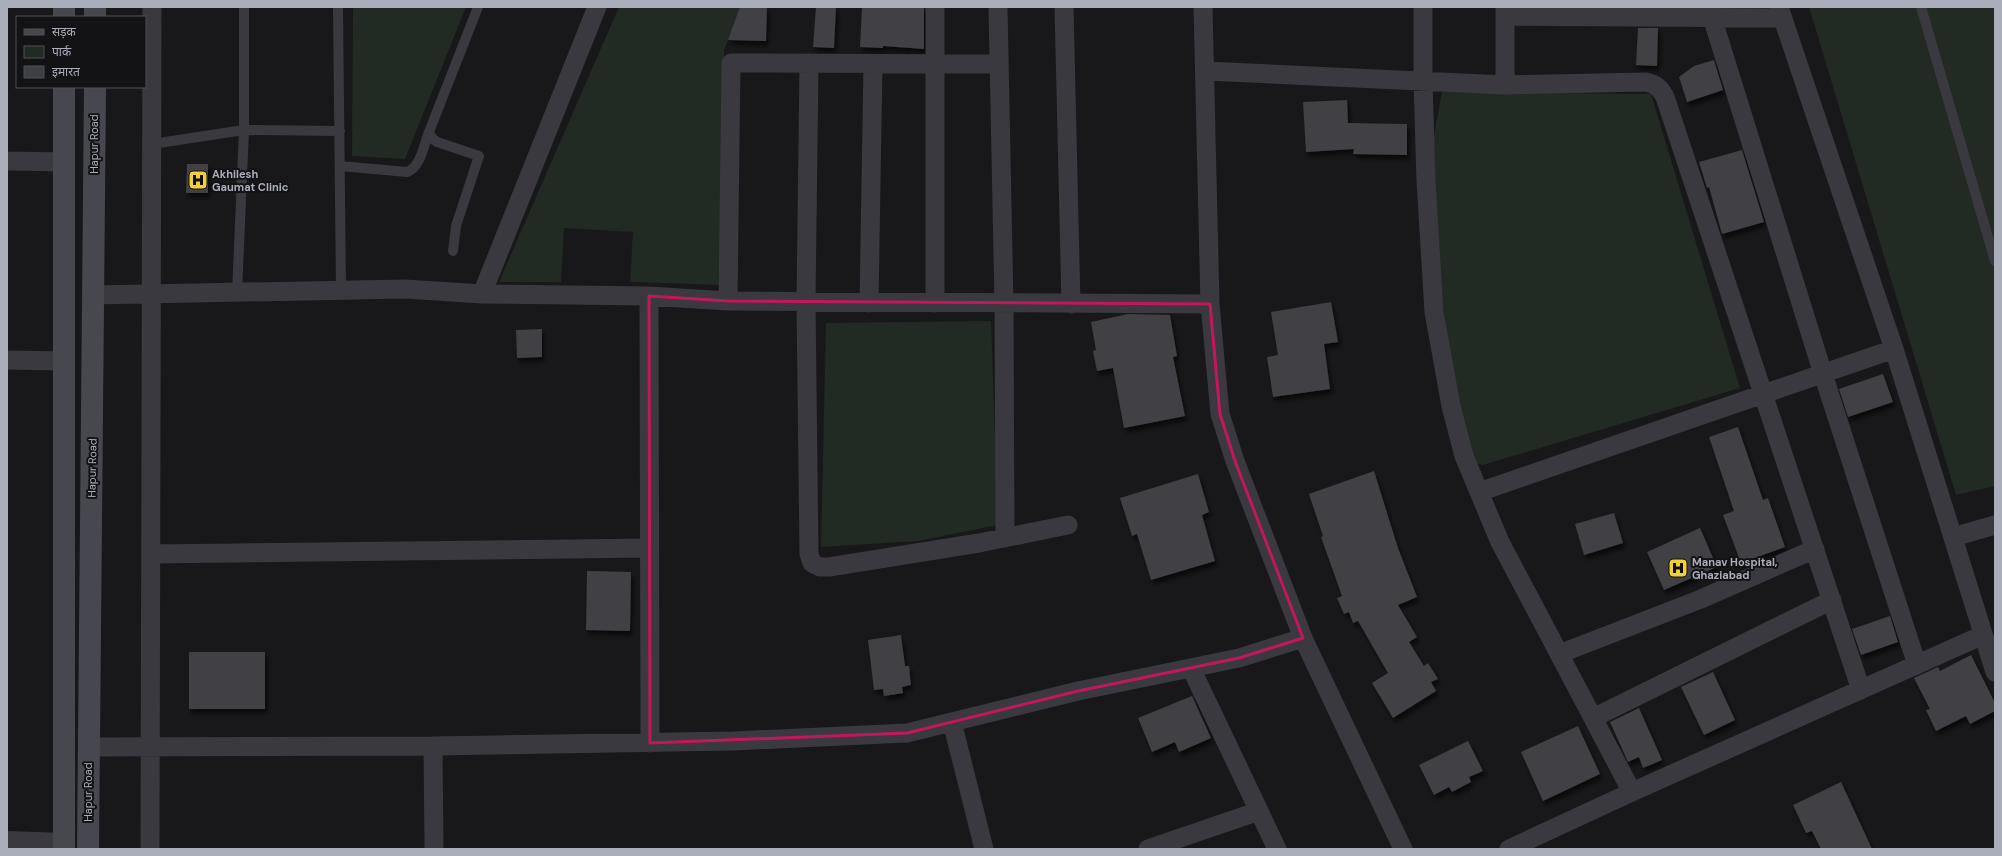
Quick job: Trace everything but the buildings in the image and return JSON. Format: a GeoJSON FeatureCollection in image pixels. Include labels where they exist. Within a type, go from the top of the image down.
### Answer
{"type":"FeatureCollection","features":[{"type":"Feature","properties":{"kind":"main road"},"geometry":{"type":"LineString","coordinates":[[54,846],[64,361],[64,88]]}},
{"type":"Feature","properties":{"kind":"main road","name":"Hapur Road"},"geometry":{"type":"LineString","coordinates":[[88,849],[95,88]]}},
{"type":"Feature","properties":{"kind":"street"},"geometry":{"type":"LineString","coordinates":[[150,849],[152,7]]}},
{"type":"Feature","properties":{"kind":"street"},"geometry":{"type":"LineString","coordinates":[[482,294],[597,7]]}},
{"type":"Feature","properties":{"kind":"street"},"geometry":{"type":"LineString","coordinates":[[935,7],[935,303]]}},
{"type":"Feature","properties":{"kind":"street"},"geometry":{"type":"LineString","coordinates":[[998,7],[1004,304],[1005,538]]}},
{"type":"Feature","properties":{"kind":"street"},"geometry":{"type":"LineString","coordinates":[[1064,7],[1071,304]]}},
{"type":"Feature","properties":{"kind":"street"},"geometry":{"type":"LineString","coordinates":[[1203,7],[1206,71],[1210,304],[1220,414],[1235,462],[1303,638],[1403,849]]}},
{"type":"Feature","properties":{"kind":"street"},"geometry":{"type":"LineString","coordinates":[[1424,7],[1423,81],[1428,225],[1434,312],[1451,406],[1464,456],[1500,542],[1632,792]]}},
{"type":"Feature","properties":{"kind":"street"},"geometry":{"type":"LineString","coordinates":[[1505,85],[1504,11],[1712,17],[1781,12],[1894,349],[1995,672]]}},
{"type":"Feature","properties":{"kind":"street"},"geometry":{"type":"LineString","coordinates":[[1712,17],[1823,374],[1917,665]]}},
{"type":"Feature","properties":{"kind":"street"},"geometry":{"type":"LineString","coordinates":[[728,301],[731,63],[1000,64]]}},
{"type":"Feature","properties":{"kind":"street"},"geometry":{"type":"LineString","coordinates":[[809,63],[806,302],[809,554],[812,563],[820,567],[829,567],[1005,538],[1068,525]]}},
{"type":"Feature","properties":{"kind":"street"},"geometry":{"type":"LineString","coordinates":[[869,303],[873,64]]}},
{"type":"Feature","properties":{"kind":"street"},"geometry":{"type":"LineString","coordinates":[[1206,71],[1505,85],[1646,82],[1654,83],[1661,89],[1665,97],[1861,690]]}},
{"type":"Feature","properties":{"kind":"street"},"geometry":{"type":"LineString","coordinates":[[7,160],[64,162]]}},
{"type":"Feature","properties":{"kind":"street"},"geometry":{"type":"LineString","coordinates":[[93,295],[405,289],[482,294],[649,296],[728,301],[1004,304],[1210,304]]}},
{"type":"Feature","properties":{"kind":"street"},"geometry":{"type":"LineString","coordinates":[[649,296],[650,743]]}},
{"type":"Feature","properties":{"kind":"street"},"geometry":{"type":"LineString","coordinates":[[1479,492],[1894,349]]}},
{"type":"Feature","properties":{"kind":"street"},"geometry":{"type":"LineString","coordinates":[[7,360],[64,361]]}},
{"type":"Feature","properties":{"kind":"street"},"geometry":{"type":"LineString","coordinates":[[1953,537],[1995,525]]}},
{"type":"Feature","properties":{"kind":"street"},"geometry":{"type":"LineString","coordinates":[[150,554],[649,548]]}},
{"type":"Feature","properties":{"kind":"street"},"geometry":{"type":"LineString","coordinates":[[1559,654],[1702,599],[1815,549]]}},
{"type":"Feature","properties":{"kind":"street"},"geometry":{"type":"LineString","coordinates":[[1593,718],[1832,600]]}},
{"type":"Feature","properties":{"kind":"street"},"geometry":{"type":"LineString","coordinates":[[1509,849],[1632,792],[1983,635]]}},
{"type":"Feature","properties":{"kind":"street"},"geometry":{"type":"LineString","coordinates":[[89,747],[150,745],[433,746],[650,743],[733,741],[907,733],[1078,691],[1238,658],[1303,638]]}},
{"type":"Feature","properties":{"kind":"street"},"geometry":{"type":"LineString","coordinates":[[1191,668],[1277,849]]}},
{"type":"Feature","properties":{"kind":"street"},"geometry":{"type":"LineString","coordinates":[[952,722],[984,849]]}},
{"type":"Feature","properties":{"kind":"street"},"geometry":{"type":"LineString","coordinates":[[433,746],[434,849]]}},
{"type":"Feature","properties":{"kind":"street"},"geometry":{"type":"LineString","coordinates":[[1148,849],[1259,810]]}},
{"type":"Feature","properties":{"kind":"street"},"geometry":{"type":"LineString","coordinates":[[7,842],[54,846]]}},
{"type":"Feature","properties":{"kind":"lane"},"geometry":{"type":"LineString","coordinates":[[237,293],[244,130],[244,7]]}},
{"type":"Feature","properties":{"kind":"lane"},"geometry":{"type":"LineString","coordinates":[[338,7],[341,290]]}},
{"type":"Feature","properties":{"kind":"lane"},"geometry":{"type":"LineString","coordinates":[[340,166],[407,172],[413,170],[478,7]]}},
{"type":"Feature","properties":{"kind":"lane"},"geometry":{"type":"LineString","coordinates":[[1921,7],[1995,261]]}},
{"type":"Feature","properties":{"kind":"lane"},"geometry":{"type":"LineString","coordinates":[[152,144],[244,130],[340,131]]}},
{"type":"Feature","properties":{"kind":"lane"},"geometry":{"type":"LineString","coordinates":[[429,132],[432,138],[437,142],[479,156],[456,226],[453,251]]}},
{"type":"Feature","properties":{"kind":"highlighted area"},"geometry":{"type":"Polygon","coordinates":[[[649,296],[728,301],[1210,304],[1220,414],[1235,461],[1303,638],[1239,658],[1078,691],[907,733],[650,743],[649,296]]]}},
{"type":"Feature","properties":{"kind":"green space"},"geometry":{"type":"Polygon","coordinates":[[[353,7],[466,7],[405,159],[352,156],[353,7]]]}},
{"type":"Feature","properties":{"kind":"green space"},"geometry":{"type":"Polygon","coordinates":[[[619,7],[742,7],[724,50],[724,285],[630,282],[633,232],[564,228],[561,282],[499,282],[619,7]]]}},
{"type":"Feature","properties":{"kind":"green space"},"geometry":{"type":"Polygon","coordinates":[[[1809,7],[1995,7],[1995,486],[1956,495],[1809,7]]]}},
{"type":"Feature","properties":{"kind":"green space"},"geometry":{"type":"Polygon","coordinates":[[[1442,92],[1651,94],[1740,388],[1483,465],[1474,463],[1451,406],[1431,152],[1442,92]]]}},
{"type":"Feature","properties":{"kind":"green space"},"geometry":{"type":"Polygon","coordinates":[[[991,321],[998,525],[918,541],[821,547],[826,323],[991,321]]]}},
{"type":"Feature","properties":{"kind":"place","name":"Akhilesh Gaumat Clinic"},"geometry":{"type":"Point","coordinates":[198,180]}},
{"type":"Feature","properties":{"kind":"place","name":"Manav Hospital, Ghaziabad"},"geometry":{"type":"Point","coordinates":[1678,568]}}]}
